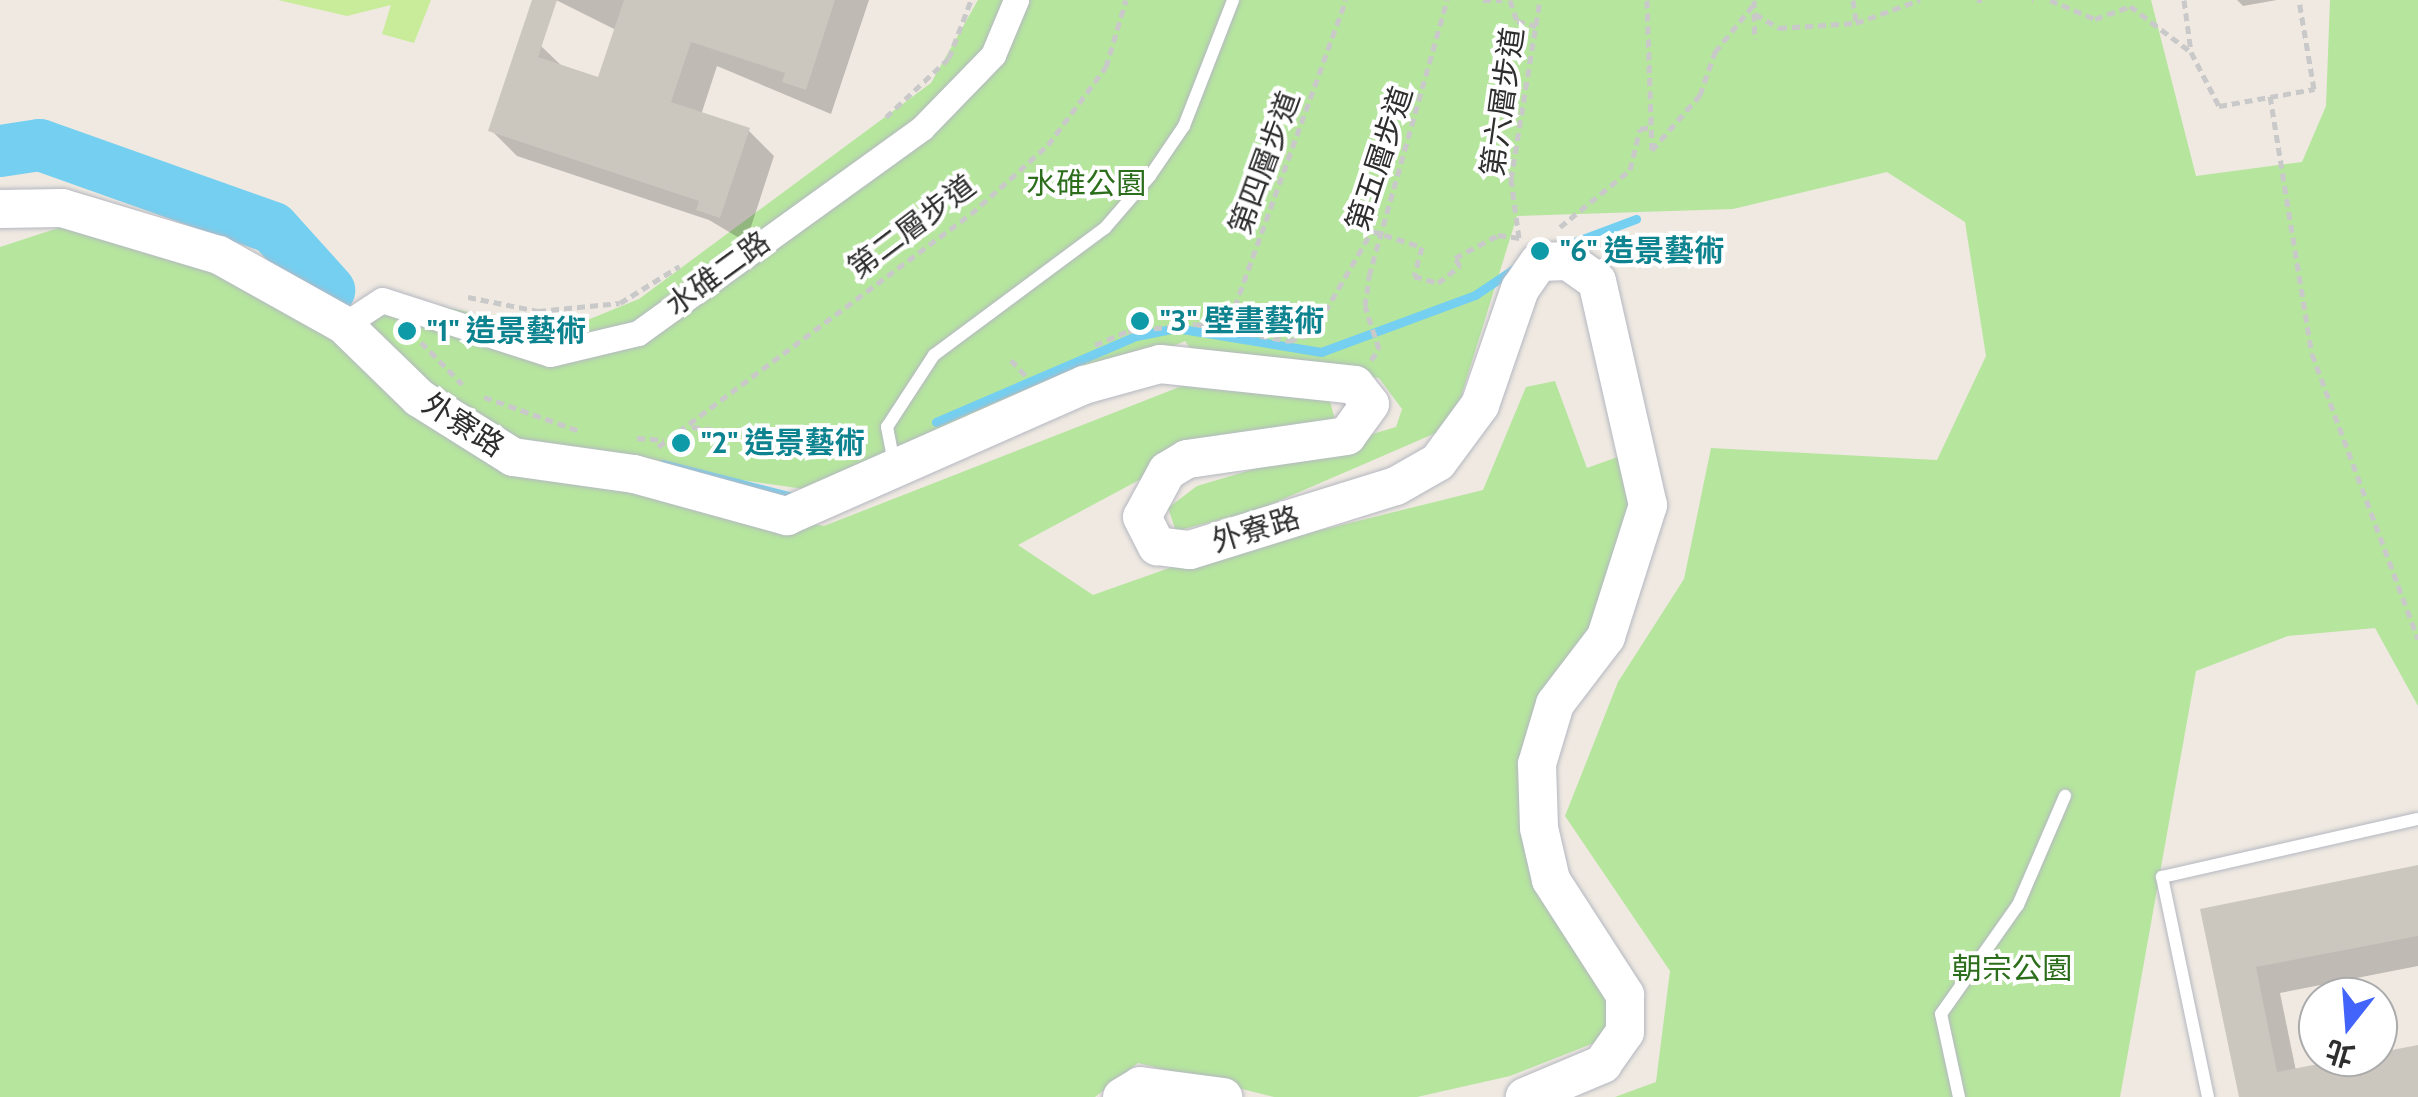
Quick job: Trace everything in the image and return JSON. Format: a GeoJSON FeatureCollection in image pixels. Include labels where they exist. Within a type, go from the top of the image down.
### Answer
{"type":"FeatureCollection","features":[{"type":"Feature","properties":{"kind":"street","name":"水碓二路"},"geometry":{"type":"LineString","coordinates":[[344,325],[382,300],[550,354],[638,333],[922,128],[993,54],[1016,0]]}},
{"type":"Feature","properties":{"kind":"street","name":"外寮路"},"geometry":{"type":"LineString","coordinates":[[0,210],[62,208],[219,255],[344,325],[467,433],[545,466],[634,474],[786,516],[891,458],[1084,386],[1160,364],[1355,384],[1370,404],[1348,436],[1188,459],[1167,471],[1142,517],[1157,546],[1190,550],[1396,486],[1461,438],[1536,243]]}},
{"type":"Feature","properties":{"kind":"street"},"geometry":{"type":"LineString","coordinates":[[1525,1097],[1602,1064],[1625,1032],[1625,995],[1551,880],[1537,764],[1555,704],[1606,637],[1648,505],[1597,280],[1536,243]]}},
{"type":"Feature","properties":{"kind":"street"},"geometry":{"type":"LineString","coordinates":[[1122,1097],[1140,1086],[1223,1097]]}},
{"type":"Feature","properties":{"kind":"lane"},"geometry":{"type":"LineString","coordinates":[[891,458],[886,427],[934,355],[1105,228],[1150,176],[1184,126],[1233,0]]}},
{"type":"Feature","properties":{"kind":"lane"},"geometry":{"type":"LineString","coordinates":[[1959,1097],[1941,1014],[2018,905],[2065,796]]}},
{"type":"Feature","properties":{"kind":"lane"},"geometry":{"type":"LineString","coordinates":[[2208,1097],[2162,877],[2418,819]]}},
{"type":"Feature","properties":{"kind":"path"},"geometry":{"type":"LineString","coordinates":[[878,125],[949,58],[971,0]]}},
{"type":"Feature","properties":{"kind":"path","name":"第二層步道"},"geometry":{"type":"LineString","coordinates":[[630,438],[664,440],[689,426],[972,214],[1048,144],[1106,68],[1126,0]]}},
{"type":"Feature","properties":{"kind":"path","name":"第四層步道"},"geometry":{"type":"LineString","coordinates":[[1224,340],[1346,0]]}},
{"type":"Feature","properties":{"kind":"path","name":"第五層步道"},"geometry":{"type":"LineString","coordinates":[[1379,349],[1364,306],[1379,231],[1447,0]]}},
{"type":"Feature","properties":{"kind":"path"},"geometry":{"type":"LineString","coordinates":[[1483,0],[1502,0]]}},
{"type":"Feature","properties":{"kind":"path"},"geometry":{"type":"LineString","coordinates":[[1510,0],[1517,21],[1536,26]]}},
{"type":"Feature","properties":{"kind":"path","name":"第六層步道"},"geometry":{"type":"LineString","coordinates":[[1536,243],[1511,179],[1540,0]]}},
{"type":"Feature","properties":{"kind":"path"},"geometry":{"type":"LineString","coordinates":[[1647,0],[1652,150],[1700,95],[1715,52],[1754,2]]}},
{"type":"Feature","properties":{"kind":"path"},"geometry":{"type":"LineString","coordinates":[[1853,0],[1856,23]]}},
{"type":"Feature","properties":{"kind":"path"},"geometry":{"type":"LineString","coordinates":[[1755,14],[1779,28],[1856,23],[1920,0]]}},
{"type":"Feature","properties":{"kind":"path"},"geometry":{"type":"LineString","coordinates":[[2050,0],[2095,19],[2130,6],[2191,52]]}},
{"type":"Feature","properties":{"kind":"path"},"geometry":{"type":"LineString","coordinates":[[2184,0],[2191,52],[2219,106],[2314,90],[2299,0]]}},
{"type":"Feature","properties":{"kind":"path"},"geometry":{"type":"LineString","coordinates":[[1754,2],[1756,38]]}},
{"type":"Feature","properties":{"kind":"path"},"geometry":{"type":"LineString","coordinates":[[2270,96],[2312,354],[2418,639]]}},
{"type":"Feature","properties":{"kind":"path"},"geometry":{"type":"LineString","coordinates":[[1226,330],[1289,340],[1312,334],[1379,231],[1422,247],[1414,276],[1438,283],[1460,266],[1455,258],[1498,235],[1536,243],[1630,170],[1640,130],[1650,127]]}},
{"type":"Feature","properties":{"kind":"path"},"geometry":{"type":"LineString","coordinates":[[451,294],[538,311],[620,304],[687,262]]}},
{"type":"Feature","properties":{"kind":"path"},"geometry":{"type":"LineString","coordinates":[[408,328],[466,389],[533,421],[594,434]]}},
{"type":"Feature","properties":{"kind":"path"},"geometry":{"type":"LineString","coordinates":[[689,426],[891,458]]}},
{"type":"Feature","properties":{"kind":"green space"},"geometry":{"type":"Polygon","coordinates":[[[278,0],[431,0],[414,43],[382,34],[391,5],[347,16],[278,0]]]}},
{"type":"Feature","properties":{"kind":"green space"},"geometry":{"type":"Polygon","coordinates":[[[978,0],[2151,0],[2196,176],[2302,162],[2326,106],[2330,0],[2418,0],[2418,706],[2375,628],[2288,636],[2196,671],[2120,1097],[1615,1097],[1656,1082],[1670,971],[1565,816],[1618,682],[1684,579],[1711,448],[1937,460],[1986,356],[1965,222],[1887,172],[1733,209],[1517,216],[1461,397],[1438,432],[1258,510],[1176,531],[1168,508],[1197,486],[1396,427],[1402,409],[1379,378],[1193,352],[1185,341],[959,441],[811,490],[538,451],[611,489],[824,526],[1182,386],[1330,401],[1336,424],[1141,479],[1018,545],[1093,595],[1172,567],[1483,490],[1526,387],[1555,381],[1587,468],[1637,450],[1620,585],[1536,726],[1537,847],[1623,971],[1617,1034],[1510,1076],[1417,1097],[1274,1097],[1138,1063],[1095,1097],[0,1097],[0,247],[92,217],[273,267],[360,343],[373,291],[558,332],[639,299],[931,83],[978,0]]]}},
{"type":"Feature","properties":{"kind":"building"},"geometry":{"type":"Polygon","coordinates":[[[532,0],[557,0],[538,57],[598,77],[624,0],[835,0],[806,90],[782,82],[785,73],[691,42],[671,102],[750,128],[720,218],[696,210],[699,201],[488,131],[532,0]]]}},
{"type":"Feature","properties":{"kind":"building"},"geometry":{"type":"Polygon","coordinates":[[[2418,865],[2418,936],[2256,967],[2277,1072],[2298,1068],[2298,1077],[2398,1077],[2398,1049],[2418,1045],[2418,1097],[2239,1097],[2200,909],[2418,865]]]}},
{"type":"Feature","properties":{"kind":"waterway"},"geometry":{"type":"LineString","coordinates":[[0,151],[40,145],[273,228],[329,290]]}},
{"type":"Feature","properties":{"kind":"waterway"},"geometry":{"type":"LineString","coordinates":[[1564,246],[1636,219]]}},
{"type":"Feature","properties":{"kind":"waterway"},"geometry":{"type":"LineString","coordinates":[[936,422],[1136,336],[1176,328],[1321,352],[1475,295],[1517,267]]}},
{"type":"Feature","properties":{"kind":"waterway"},"geometry":{"type":"LineString","coordinates":[[663,464],[792,497]]}},
{"type":"Feature","properties":{"kind":"place","name":"\"6\" 造景藝術"},"geometry":{"type":"Point","coordinates":[1540,251]}},
{"type":"Feature","properties":{"kind":"place","name":"\"3\" 壁畫藝術"},"geometry":{"type":"Point","coordinates":[1140,321]}},
{"type":"Feature","properties":{"kind":"place","name":"\"1\" 造景藝術"},"geometry":{"type":"Point","coordinates":[407,331]}},
{"type":"Feature","properties":{"kind":"place","name":"\"2\" 造景藝術"},"geometry":{"type":"Point","coordinates":[681,443]}},
{"type":"Feature","properties":{"kind":"park label","name":"水碓公園"},"geometry":{"type":"Point","coordinates":[1086,184]}},
{"type":"Feature","properties":{"kind":"park label","name":"朝宗公園"},"geometry":{"type":"Point","coordinates":[2012,969]}}]}
